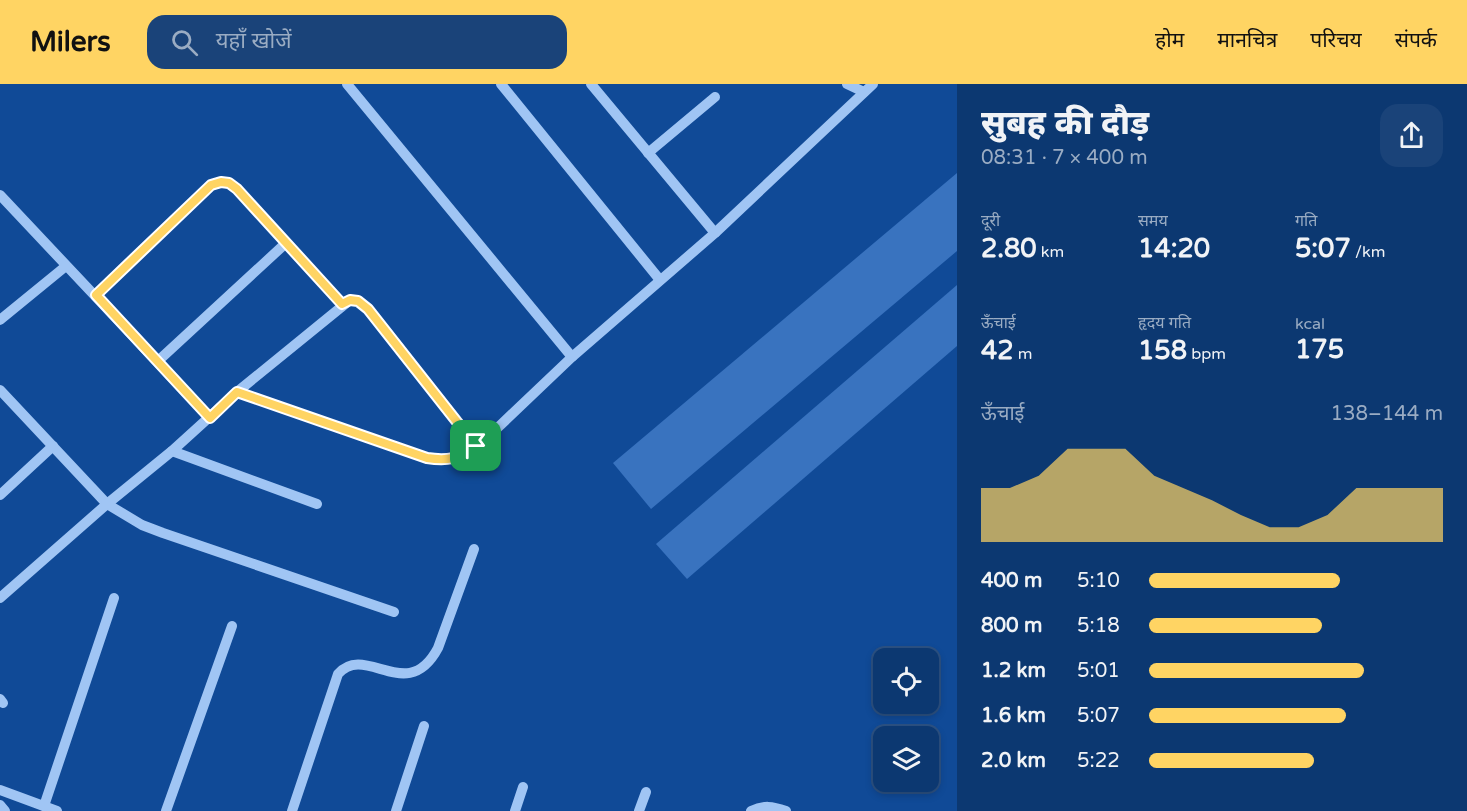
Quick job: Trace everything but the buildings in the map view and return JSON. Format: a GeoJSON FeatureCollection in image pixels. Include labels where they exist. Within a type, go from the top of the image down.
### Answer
{"type":"FeatureCollection","features":[{"type":"Feature","properties":{"kind":"street"},"geometry":{"type":"LineString","coordinates":[[347,84],[572,357]]}},
{"type":"Feature","properties":{"kind":"street"},"geometry":{"type":"LineString","coordinates":[[501,84],[660,280]]}},
{"type":"Feature","properties":{"kind":"street"},"geometry":{"type":"LineString","coordinates":[[591,84],[715,233]]}},
{"type":"Feature","properties":{"kind":"street"},"geometry":{"type":"LineString","coordinates":[[847,84],[864,92]]}},
{"type":"Feature","properties":{"kind":"street"},"geometry":{"type":"LineString","coordinates":[[237,392],[427,458],[446,461],[464,455],[572,357],[715,233],[873,84]]}},
{"type":"Feature","properties":{"kind":"street"},"geometry":{"type":"LineString","coordinates":[[648,153],[715,97]]}},
{"type":"Feature","properties":{"kind":"street"},"geometry":{"type":"LineString","coordinates":[[96,295],[211,185],[221,182],[229,183],[237,189],[342,304]]}},
{"type":"Feature","properties":{"kind":"street"},"geometry":{"type":"LineString","coordinates":[[0,195],[210,418]]}},
{"type":"Feature","properties":{"kind":"street"},"geometry":{"type":"LineString","coordinates":[[158,362],[286,243]]}},
{"type":"Feature","properties":{"kind":"street"},"geometry":{"type":"LineString","coordinates":[[0,320],[66,266]]}},
{"type":"Feature","properties":{"kind":"street"},"geometry":{"type":"LineString","coordinates":[[0,598],[210,418],[237,392],[342,304],[350,300],[358,301],[368,309],[476,446]]}},
{"type":"Feature","properties":{"kind":"street"},"geometry":{"type":"LineString","coordinates":[[0,390],[107,504],[142,525],[394,612]]}},
{"type":"Feature","properties":{"kind":"street"},"geometry":{"type":"LineString","coordinates":[[0,495],[52,447]]}},
{"type":"Feature","properties":{"kind":"street"},"geometry":{"type":"LineString","coordinates":[[172,451],[316,504]]}},
{"type":"Feature","properties":{"kind":"street"},"geometry":{"type":"LineString","coordinates":[[292,811],[338,674],[345,666],[353,663],[402,674],[419,672],[430,663],[438,648],[474,549]]}},
{"type":"Feature","properties":{"kind":"street"},"geometry":{"type":"LineString","coordinates":[[44,806],[114,598]]}},
{"type":"Feature","properties":{"kind":"street"},"geometry":{"type":"LineString","coordinates":[[166,811],[232,626]]}},
{"type":"Feature","properties":{"kind":"street"},"geometry":{"type":"LineString","coordinates":[[396,811],[424,726]]}},
{"type":"Feature","properties":{"kind":"street"},"geometry":{"type":"LineString","coordinates":[[515,811],[524,787]]}},
{"type":"Feature","properties":{"kind":"street"},"geometry":{"type":"LineString","coordinates":[[0,790],[57,811]]}},
{"type":"Feature","properties":{"kind":"street"},"geometry":{"type":"LineString","coordinates":[[639,811],[646,792]]}},
{"type":"Feature","properties":{"kind":"street"},"geometry":{"type":"LineString","coordinates":[[0,805],[5,811]]}},
{"type":"Feature","properties":{"kind":"street"},"geometry":{"type":"LineString","coordinates":[[751,811],[761,807],[774,807],[786,811]]}},
{"type":"Feature","properties":{"kind":"route"},"geometry":{"type":"LineString","coordinates":[[221,182],[229,183],[342,304],[350,300],[358,301],[368,309],[476,446],[464,455],[446,461],[427,458],[237,392],[210,418],[96,295],[211,185],[221,182]]}}]}
